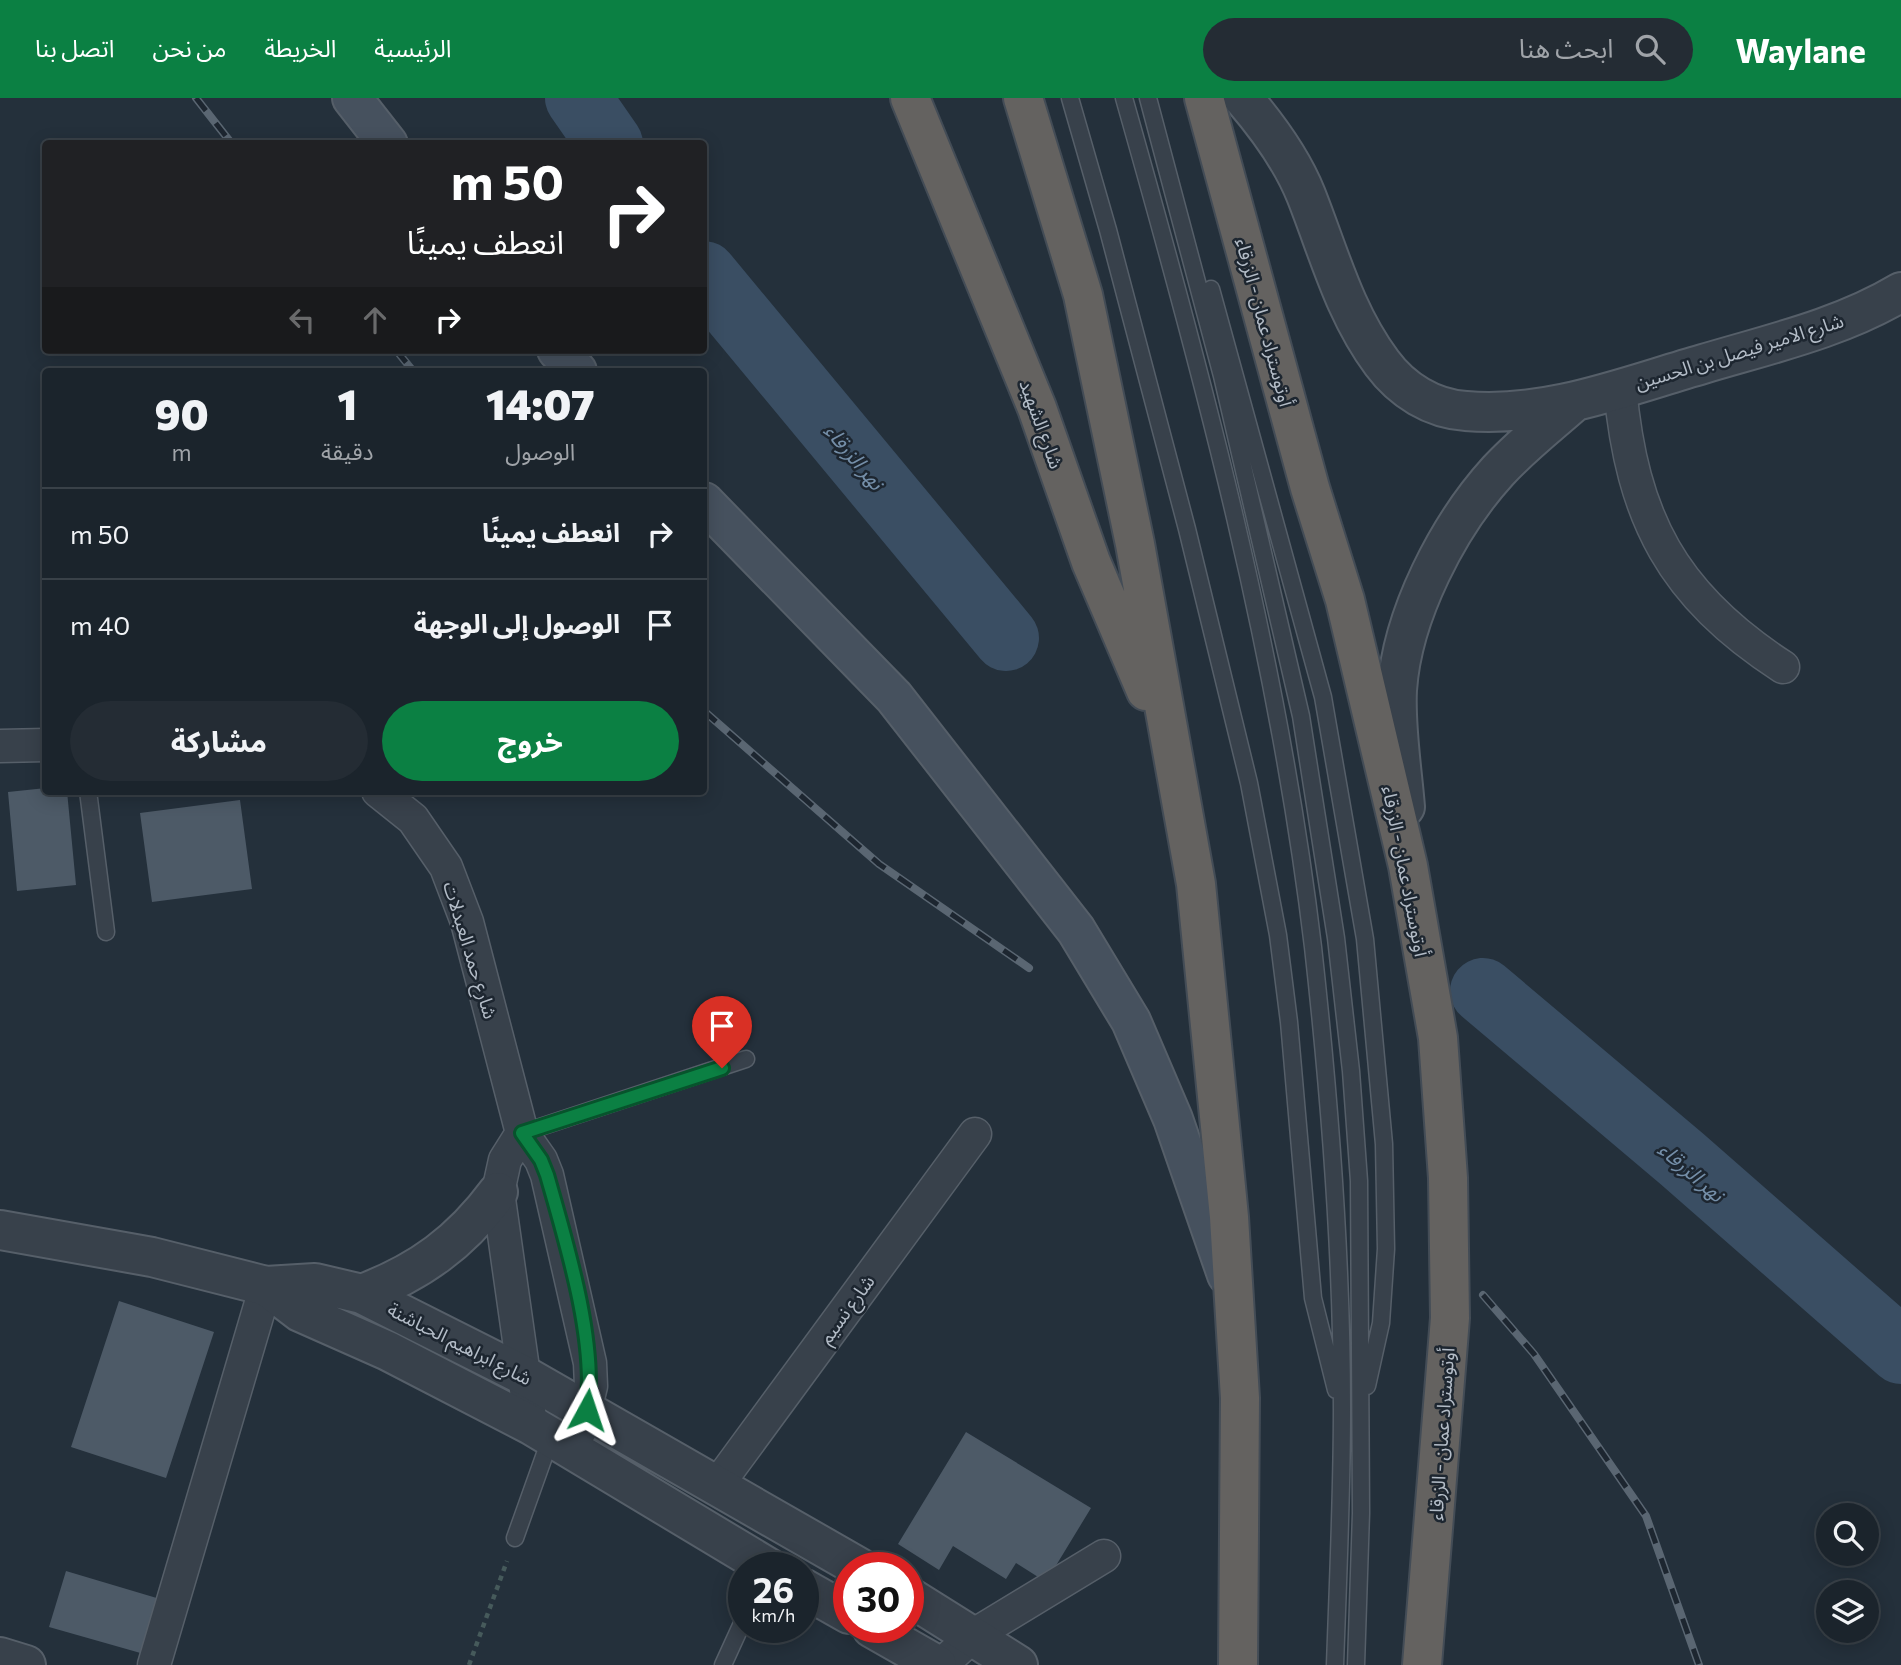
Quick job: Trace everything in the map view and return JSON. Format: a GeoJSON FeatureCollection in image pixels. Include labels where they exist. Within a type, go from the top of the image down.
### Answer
{"type":"FeatureCollection","features":[{"type":"Feature","properties":{"kind":"highway","name":"شارع الشهيد"},"geometry":{"type":"LineString","coordinates":[[910,98],[1037,408],[1091,562],[1171,750]]}},
{"type":"Feature","properties":{"kind":"highway"},"geometry":{"type":"LineString","coordinates":[[1023,98],[1083,295],[1135,544],[1198,897],[1234,1297],[1240,1398],[1238,1665]]}},
{"type":"Feature","properties":{"kind":"highway","name":"أوتوستراد عمان - الزرقاء"},"geometry":{"type":"LineString","coordinates":[[1204,98],[1297,439],[1345,600],[1408,866],[1438,1038],[1448,1191],[1450,1318],[1422,1665]]}},
{"type":"Feature","properties":{"kind":"main road"},"geometry":{"type":"LineString","coordinates":[[352,98],[385,140]]}},
{"type":"Feature","properties":{"kind":"main road"},"geometry":{"type":"LineString","coordinates":[[561,354],[574,368]]}},
{"type":"Feature","properties":{"kind":"main road"},"geometry":{"type":"LineString","coordinates":[[707,505],[894,697],[1076,930],[1131,1021],[1173,1119],[1234,1297]]}},
{"type":"Feature","properties":{"kind":"street","name":"شارع الامير فيصل بن الحسين"},"geometry":{"type":"LineString","coordinates":[[1243,98],[1284,154],[1305,192],[1356,323],[1382,364],[1399,383],[1420,398],[1466,411],[1527,410],[1573,403],[1810,332],[1881,304],[1901,292]]}},
{"type":"Feature","properties":{"kind":"street"},"geometry":{"type":"LineString","coordinates":[[1619,388],[1623,431],[1633,480],[1650,526],[1675,569],[1706,607],[1742,640],[1783,667]]}},
{"type":"Feature","properties":{"kind":"street","name":"شارع الامير فيصل بن الحسين"},"geometry":{"type":"LineString","coordinates":[[1408,866],[1397,690],[1406,642],[1422,596],[1442,551],[1468,509],[1498,471],[1573,403]]}},
{"type":"Feature","properties":{"kind":"street"},"geometry":{"type":"LineString","coordinates":[[0,746],[42,745]]}},
{"type":"Feature","properties":{"kind":"street","name":"شارع حمد العبدلات"},"geometry":{"type":"LineString","coordinates":[[383,795],[413,819],[446,867],[467,922],[522,1133],[541,1160],[547,1175],[581,1313],[590,1363],[587,1410],[552,1437]]}},
{"type":"Feature","properties":{"kind":"street"},"geometry":{"type":"LineString","coordinates":[[522,1133],[505,1160],[498,1192],[525,1376],[552,1437]]}},
{"type":"Feature","properties":{"kind":"street","name":"شارع نسيم"},"geometry":{"type":"LineString","coordinates":[[718,1484],[975,1134]]}},
{"type":"Feature","properties":{"kind":"street"},"geometry":{"type":"LineString","coordinates":[[362,1294],[424,1266],[477,1220],[498,1192]]}},
{"type":"Feature","properties":{"kind":"street","name":"شارع ابراهيم الحباشنة"},"geometry":{"type":"LineString","coordinates":[[0,1230],[152,1257],[266,1286],[314,1283],[362,1294],[525,1376],[833,1552]]}},
{"type":"Feature","properties":{"kind":"street"},"geometry":{"type":"LineString","coordinates":[[154,1665],[266,1286]]}},
{"type":"Feature","properties":{"kind":"street","name":"شارع ابراهيم الحباشنة"},"geometry":{"type":"LineString","coordinates":[[266,1286],[300,1312],[412,1363],[552,1437],[742,1552]]}},
{"type":"Feature","properties":{"kind":"street"},"geometry":{"type":"LineString","coordinates":[[899,1643],[939,1665],[974,1635],[1104,1556]]}},
{"type":"Feature","properties":{"kind":"street"},"geometry":{"type":"LineString","coordinates":[[924,1606],[974,1635],[1018,1665]]}},
{"type":"Feature","properties":{"kind":"street"},"geometry":{"type":"LineString","coordinates":[[0,1657],[26,1665]]}},
{"type":"Feature","properties":{"kind":"lane"},"geometry":{"type":"LineString","coordinates":[[1070,98],[1187,529],[1250,783],[1278,935],[1289,1022],[1313,1298],[1320,1336],[1342,1409]]}},
{"type":"Feature","properties":{"kind":"lane"},"geometry":{"type":"LineString","coordinates":[[1124,98],[1233,515],[1258,624],[1295,819],[1312,946],[1335,1204],[1342,1409],[1335,1665]]}},
{"type":"Feature","properties":{"kind":"lane"},"geometry":{"type":"LineString","coordinates":[[1148,98],[1222,376],[1301,716],[1319,815],[1352,1071],[1359,1181],[1361,1405],[1356,1665]]}},
{"type":"Feature","properties":{"kind":"lane"},"geometry":{"type":"LineString","coordinates":[[1158,98],[1323,697],[1363,927],[1377,1039],[1384,1144],[1386,1249],[1381,1323],[1361,1405]]}},
{"type":"Feature","properties":{"kind":"lane"},"geometry":{"type":"LineString","coordinates":[[89,795],[106,932]]}},
{"type":"Feature","properties":{"kind":"lane"},"geometry":{"type":"LineString","coordinates":[[522,1133],[747,1059]]}},
{"type":"Feature","properties":{"kind":"lane"},"geometry":{"type":"LineString","coordinates":[[516,1538],[552,1437]]}},
{"type":"Feature","properties":{"kind":"lane"},"geometry":{"type":"LineString","coordinates":[[723,1665],[733,1643]]}},
{"type":"Feature","properties":{"kind":"path"},"geometry":{"type":"LineString","coordinates":[[469,1665],[516,1538]]}},
{"type":"Feature","properties":{"kind":"building"},"geometry":{"type":"Polygon","coordinates":[[[42,788],[42,795],[67,795],[76,885],[17,891],[8,792],[42,788]]]}},
{"type":"Feature","properties":{"kind":"building"},"geometry":{"type":"Polygon","coordinates":[[[240,800],[252,889],[152,902],[140,813],[240,800]]]}},
{"type":"Feature","properties":{"kind":"building"},"geometry":{"type":"Polygon","coordinates":[[[119,1301],[214,1332],[166,1478],[71,1447],[119,1301]]]}},
{"type":"Feature","properties":{"kind":"building"},"geometry":{"type":"Polygon","coordinates":[[[966,1432],[1091,1508],[1046,1582],[1016,1563],[1006,1579],[953,1546],[939,1570],[924,1560],[924,1552],[911,1552],[898,1544],[966,1432]]]}},
{"type":"Feature","properties":{"kind":"building"},"geometry":{"type":"Polygon","coordinates":[[[66,1571],[160,1599],[144,1654],[49,1627],[66,1571]]]}},
{"type":"Feature","properties":{"kind":"waterway","name":"نهر الزرقاء"},"geometry":{"type":"LineString","coordinates":[[578,98],[607,140]]}},
{"type":"Feature","properties":{"kind":"waterway","name":"نهر الزرقاء"},"geometry":{"type":"LineString","coordinates":[[707,278],[1006,638]]}},
{"type":"Feature","properties":{"kind":"waterway","name":"نهر الزرقاء"},"geometry":{"type":"LineString","coordinates":[[1483,991],[1682,1159],[1901,1351]]}},
{"type":"Feature","properties":{"kind":"railway"},"geometry":{"type":"LineString","coordinates":[[196,98],[229,140]]}},
{"type":"Feature","properties":{"kind":"railway"},"geometry":{"type":"LineString","coordinates":[[399,354],[411,368]]}},
{"type":"Feature","properties":{"kind":"railway"},"geometry":{"type":"LineString","coordinates":[[707,714],[879,864],[1029,968]]}},
{"type":"Feature","properties":{"kind":"railway"},"geometry":{"type":"LineString","coordinates":[[1483,1295],[1534,1354],[1646,1516],[1699,1665]]}},
{"type":"Feature","properties":{"kind":"route"},"geometry":{"type":"LineString","coordinates":[[587,1410],[591,1386],[587,1340],[547,1175],[533,1146],[522,1133],[722,1068]]}}]}
